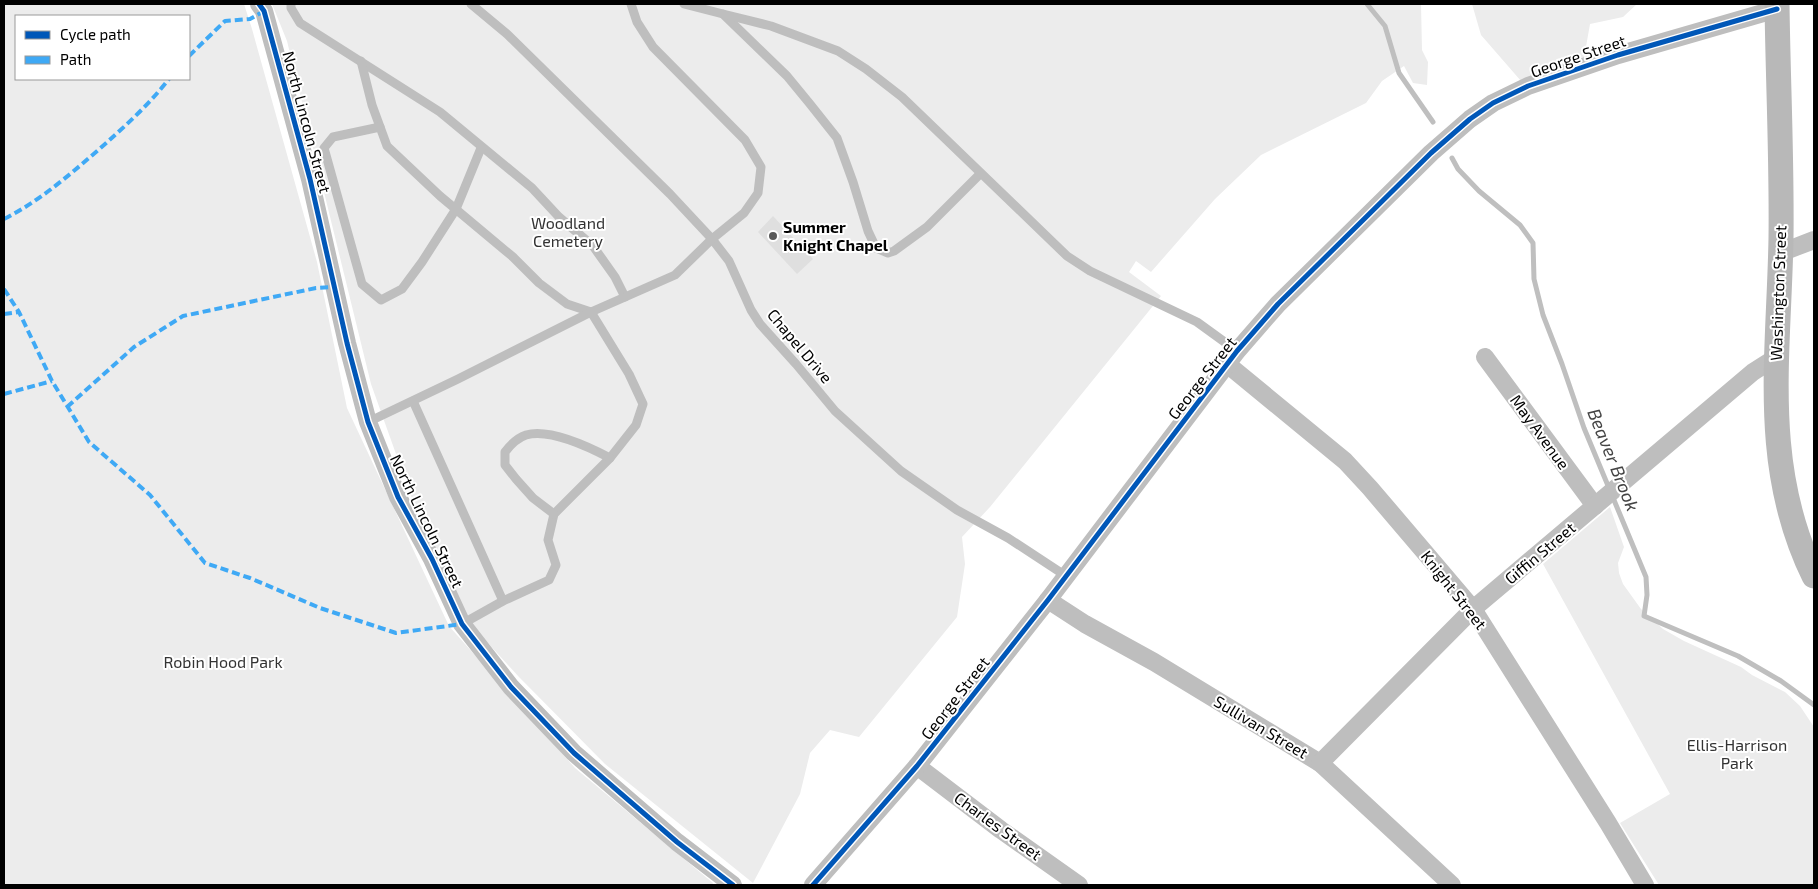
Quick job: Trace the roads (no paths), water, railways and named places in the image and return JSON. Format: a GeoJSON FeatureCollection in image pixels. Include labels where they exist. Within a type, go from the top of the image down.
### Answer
{"type":"FeatureCollection","features":[{"type":"Feature","properties":{"kind":"main road","name":"Washington Street"},"geometry":{"type":"LineString","coordinates":[[1777,6],[1782,164],[1775,358],[1776,410],[1780,464],[1786,497],[1804,556],[1814,576]]}},
{"type":"Feature","properties":{"kind":"street","name":"North Lincoln Street"},"geometry":{"type":"LineString","coordinates":[[264,6],[310,179],[347,343],[368,422],[398,497],[432,559],[462,624],[511,687],[574,753],[677,842],[734,885]]}},
{"type":"Feature","properties":{"kind":"street","name":"George Street"},"geometry":{"type":"LineString","coordinates":[[813,885],[918,766],[1048,600],[1232,358],[1278,304],[1431,153],[1470,119],[1493,103],[1528,86],[1618,55],[1777,6]]}},
{"type":"Feature","properties":{"kind":"street"},"geometry":{"type":"LineString","coordinates":[[1780,253],[1814,240]]}},
{"type":"Feature","properties":{"kind":"street","name":"May Avenue"},"geometry":{"type":"LineString","coordinates":[[1485,357],[1599,502]]}},
{"type":"Feature","properties":{"kind":"street","name":"Knight Street"},"geometry":{"type":"LineString","coordinates":[[1232,358],[1345,461],[1474,609],[1645,885]]}},
{"type":"Feature","properties":{"kind":"street","name":"Giffin Street"},"geometry":{"type":"LineString","coordinates":[[1320,763],[1474,609],[1753,372],[1775,358]]}},
{"type":"Feature","properties":{"kind":"street","name":"Sullivan Street"},"geometry":{"type":"LineString","coordinates":[[1048,600],[1085,624],[1162,667],[1320,763],[1452,885]]}},
{"type":"Feature","properties":{"kind":"street","name":"Charles Street"},"geometry":{"type":"LineString","coordinates":[[918,766],[1001,830],[1080,885]]}},
{"type":"Feature","properties":{"kind":"lane"},"geometry":{"type":"LineString","coordinates":[[290,4],[300,23],[440,112],[481,148],[532,188],[559,217],[593,246],[615,277],[625,297]]}},
{"type":"Feature","properties":{"kind":"lane","name":"Chapel Drive"},"geometry":{"type":"LineString","coordinates":[[471,4],[521,48],[670,194],[712,239],[729,261],[751,310],[760,324],[835,411],[901,471],[957,510],[1008,538],[1066,576]]}},
{"type":"Feature","properties":{"kind":"lane"},"geometry":{"type":"LineString","coordinates":[[368,422],[591,312],[675,275],[712,239],[744,213],[758,193],[761,167],[745,140],[653,47],[637,22],[631,4]]}},
{"type":"Feature","properties":{"kind":"lane"},"geometry":{"type":"LineString","coordinates":[[684,4],[771,26],[838,51],[866,69],[902,98],[1067,256],[1090,270],[1197,322],[1232,358]]}},
{"type":"Feature","properties":{"kind":"lane"},"geometry":{"type":"LineString","coordinates":[[723,14],[786,76],[837,138],[868,231],[876,248],[888,253],[894,252],[927,226],[980,174]]}},
{"type":"Feature","properties":{"kind":"lane"},"geometry":{"type":"LineString","coordinates":[[362,61],[372,105],[387,146],[539,283],[567,304],[591,312],[629,374],[643,404],[636,425],[610,458],[554,514],[548,540],[556,566],[549,580],[503,601],[462,624]]}},
{"type":"Feature","properties":{"kind":"lane"},"geometry":{"type":"LineString","coordinates":[[380,127],[333,137],[324,148],[362,284],[381,300],[402,289],[422,262],[456,209],[481,148]]}},
{"type":"Feature","properties":{"kind":"lane"},"geometry":{"type":"LineString","coordinates":[[413,401],[503,601]]}},
{"type":"Feature","properties":{"kind":"lane"},"geometry":{"type":"LineString","coordinates":[[554,514],[534,498],[505,465],[505,452],[513,442],[528,435],[544,435],[577,442],[610,458]]}},
{"type":"Feature","properties":{"kind":"waterway","name":"Beaver Brook"},"geometry":{"type":"LineString","coordinates":[[1367,4],[1385,26],[1399,73],[1433,122]]}},
{"type":"Feature","properties":{"kind":"waterway","name":"Beaver Brook"},"geometry":{"type":"LineString","coordinates":[[1452,158],[1458,169],[1479,191],[1520,225],[1533,243],[1534,279],[1543,315],[1584,428],[1646,577],[1647,595],[1644,616],[1738,656],[1781,681],[1814,705]]}},
{"type":"Feature","properties":{"kind":"place","name":"Summer Knight Chapel"},"geometry":{"type":"Point","coordinates":[773,236]}},
{"type":"Feature","properties":{"kind":"park label","name":"Woodland Cemetery"},"geometry":{"type":"Point","coordinates":[568,232]}},
{"type":"Feature","properties":{"kind":"park label","name":"Robin Hood Park"},"geometry":{"type":"Point","coordinates":[223,662]}},
{"type":"Feature","properties":{"kind":"park label","name":"Ellis-Harrison Park"},"geometry":{"type":"Point","coordinates":[1737,754]}}]}
